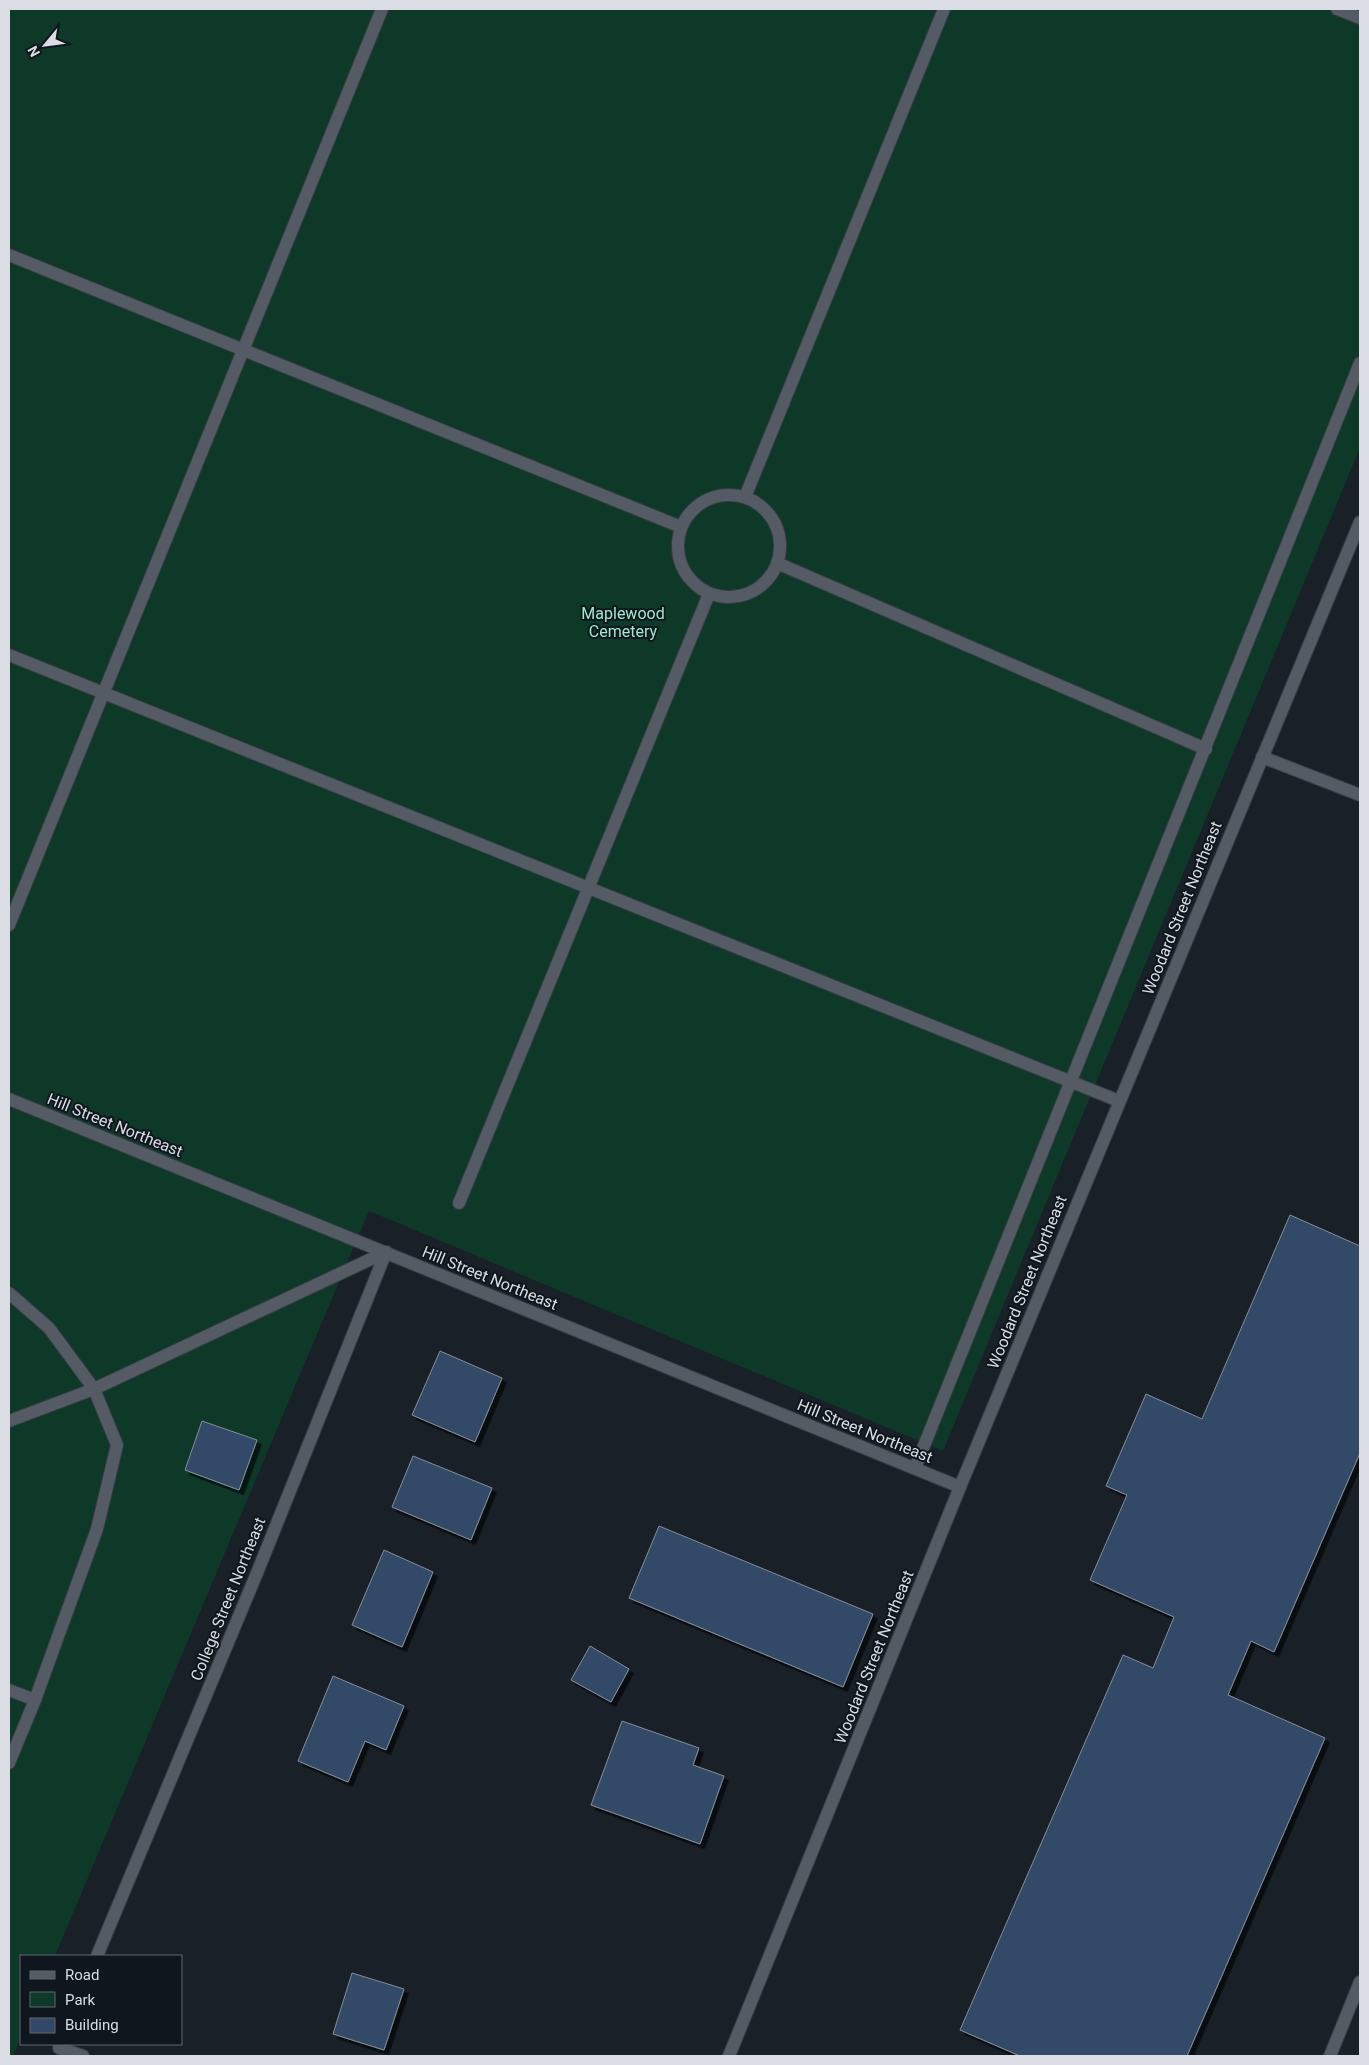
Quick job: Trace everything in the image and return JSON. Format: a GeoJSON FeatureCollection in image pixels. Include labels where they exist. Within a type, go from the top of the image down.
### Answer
{"type":"FeatureCollection","features":[{"type":"Feature","properties":{"kind":"street"},"geometry":{"type":"LineString","coordinates":[[9,925],[382,9]]}},
{"type":"Feature","properties":{"kind":"street"},"geometry":{"type":"LineString","coordinates":[[745,497],[944,9]]}},
{"type":"Feature","properties":{"kind":"street"},"geometry":{"type":"LineString","coordinates":[[1337,9],[1360,18]]}},
{"type":"Feature","properties":{"kind":"street"},"geometry":{"type":"LineString","coordinates":[[9,254],[681,527]]}},
{"type":"Feature","properties":{"kind":"street"},"geometry":{"type":"LineString","coordinates":[[915,1468],[1360,364]]}},
{"type":"Feature","properties":{"kind":"street"},"geometry":{"type":"LineString","coordinates":[[728,495],[745,497],[761,506],[773,519],[779,536],[780,553],[775,570],[764,584],[749,594],[733,598],[716,597],[702,591],[689,580],[681,566],[677,550],[678,533],[681,527],[685,518],[696,506],[710,498],[728,495]]}},
{"type":"Feature","properties":{"kind":"street","name":"Woodard Street Northeast"},"geometry":{"type":"LineString","coordinates":[[729,2056],[960,1487],[1360,522]]}},
{"type":"Feature","properties":{"kind":"street"},"geometry":{"type":"LineString","coordinates":[[777,563],[1206,749]]}},
{"type":"Feature","properties":{"kind":"street"},"geometry":{"type":"LineString","coordinates":[[458,1203],[709,594]]}},
{"type":"Feature","properties":{"kind":"street"},"geometry":{"type":"LineString","coordinates":[[9,655],[1119,1101]]}},
{"type":"Feature","properties":{"kind":"street"},"geometry":{"type":"LineString","coordinates":[[1262,756],[1360,795]]}},
{"type":"Feature","properties":{"kind":"street","name":"Hill Street Northeast"},"geometry":{"type":"LineString","coordinates":[[9,1099],[960,1487]]}},
{"type":"Feature","properties":{"kind":"street"},"geometry":{"type":"LineString","coordinates":[[9,1422],[94,1389],[386,1252]]}},
{"type":"Feature","properties":{"kind":"street","name":"College Street Northeast"},"geometry":{"type":"LineString","coordinates":[[97,1955],[260,1564],[386,1252]]}},
{"type":"Feature","properties":{"kind":"street"},"geometry":{"type":"LineString","coordinates":[[9,1294],[49,1328],[94,1389],[117,1445],[97,1529],[35,1700],[9,1763]]}},
{"type":"Feature","properties":{"kind":"street"},"geometry":{"type":"LineString","coordinates":[[9,1690],[35,1700]]}},
{"type":"Feature","properties":{"kind":"street"},"geometry":{"type":"LineString","coordinates":[[1330,2056],[1360,1982]]}},
{"type":"Feature","properties":{"kind":"street"},"geometry":{"type":"LineString","coordinates":[[59,2049],[83,2056]]}},
{"type":"Feature","properties":{"kind":"green space","name":"Maplewood Cemetery"},"geometry":{"type":"Polygon","coordinates":[[[9,9],[1360,9],[1360,448],[943,1451],[369,1211],[55,1955],[20,1955],[20,2038],[13,2056],[9,2056],[9,9]]]}},
{"type":"Feature","properties":{"kind":"building"},"geometry":{"type":"Polygon","coordinates":[[[1290,1215],[1360,1246],[1360,1453],[1274,1652],[1251,1641],[1228,1695],[1325,1738],[1187,2056],[1020,2056],[960,2030],[1123,1655],[1153,1668],[1174,1617],[1090,1580],[1127,1495],[1106,1486],[1146,1394],[1202,1419],[1290,1215]]]}},
{"type":"Feature","properties":{"kind":"building"},"geometry":{"type":"Polygon","coordinates":[[[440,1351],[502,1378],[475,1442],[412,1415],[440,1351]]]}},
{"type":"Feature","properties":{"kind":"building"},"geometry":{"type":"Polygon","coordinates":[[[202,1421],[257,1440],[239,1490],[185,1470],[202,1421]]]}},
{"type":"Feature","properties":{"kind":"building"},"geometry":{"type":"Polygon","coordinates":[[[413,1456],[492,1488],[471,1540],[392,1507],[413,1456]]]}},
{"type":"Feature","properties":{"kind":"building"},"geometry":{"type":"Polygon","coordinates":[[[659,1526],[873,1614],[843,1687],[629,1598],[659,1526]]]}},
{"type":"Feature","properties":{"kind":"building"},"geometry":{"type":"Polygon","coordinates":[[[384,1550],[433,1572],[402,1647],[352,1625],[384,1550]]]}},
{"type":"Feature","properties":{"kind":"building"},"geometry":{"type":"Polygon","coordinates":[[[590,1646],[629,1669],[611,1702],[571,1680],[590,1646]]]}},
{"type":"Feature","properties":{"kind":"building"},"geometry":{"type":"Polygon","coordinates":[[[333,1676],[404,1706],[386,1750],[365,1741],[348,1782],[298,1761],[333,1676]]]}},
{"type":"Feature","properties":{"kind":"building"},"geometry":{"type":"Polygon","coordinates":[[[622,1721],[699,1748],[693,1765],[724,1776],[700,1844],[591,1805],[622,1721]]]}},
{"type":"Feature","properties":{"kind":"building"},"geometry":{"type":"Polygon","coordinates":[[[352,1973],[404,1989],[384,2050],[333,2034],[352,1973]]]}}]}
